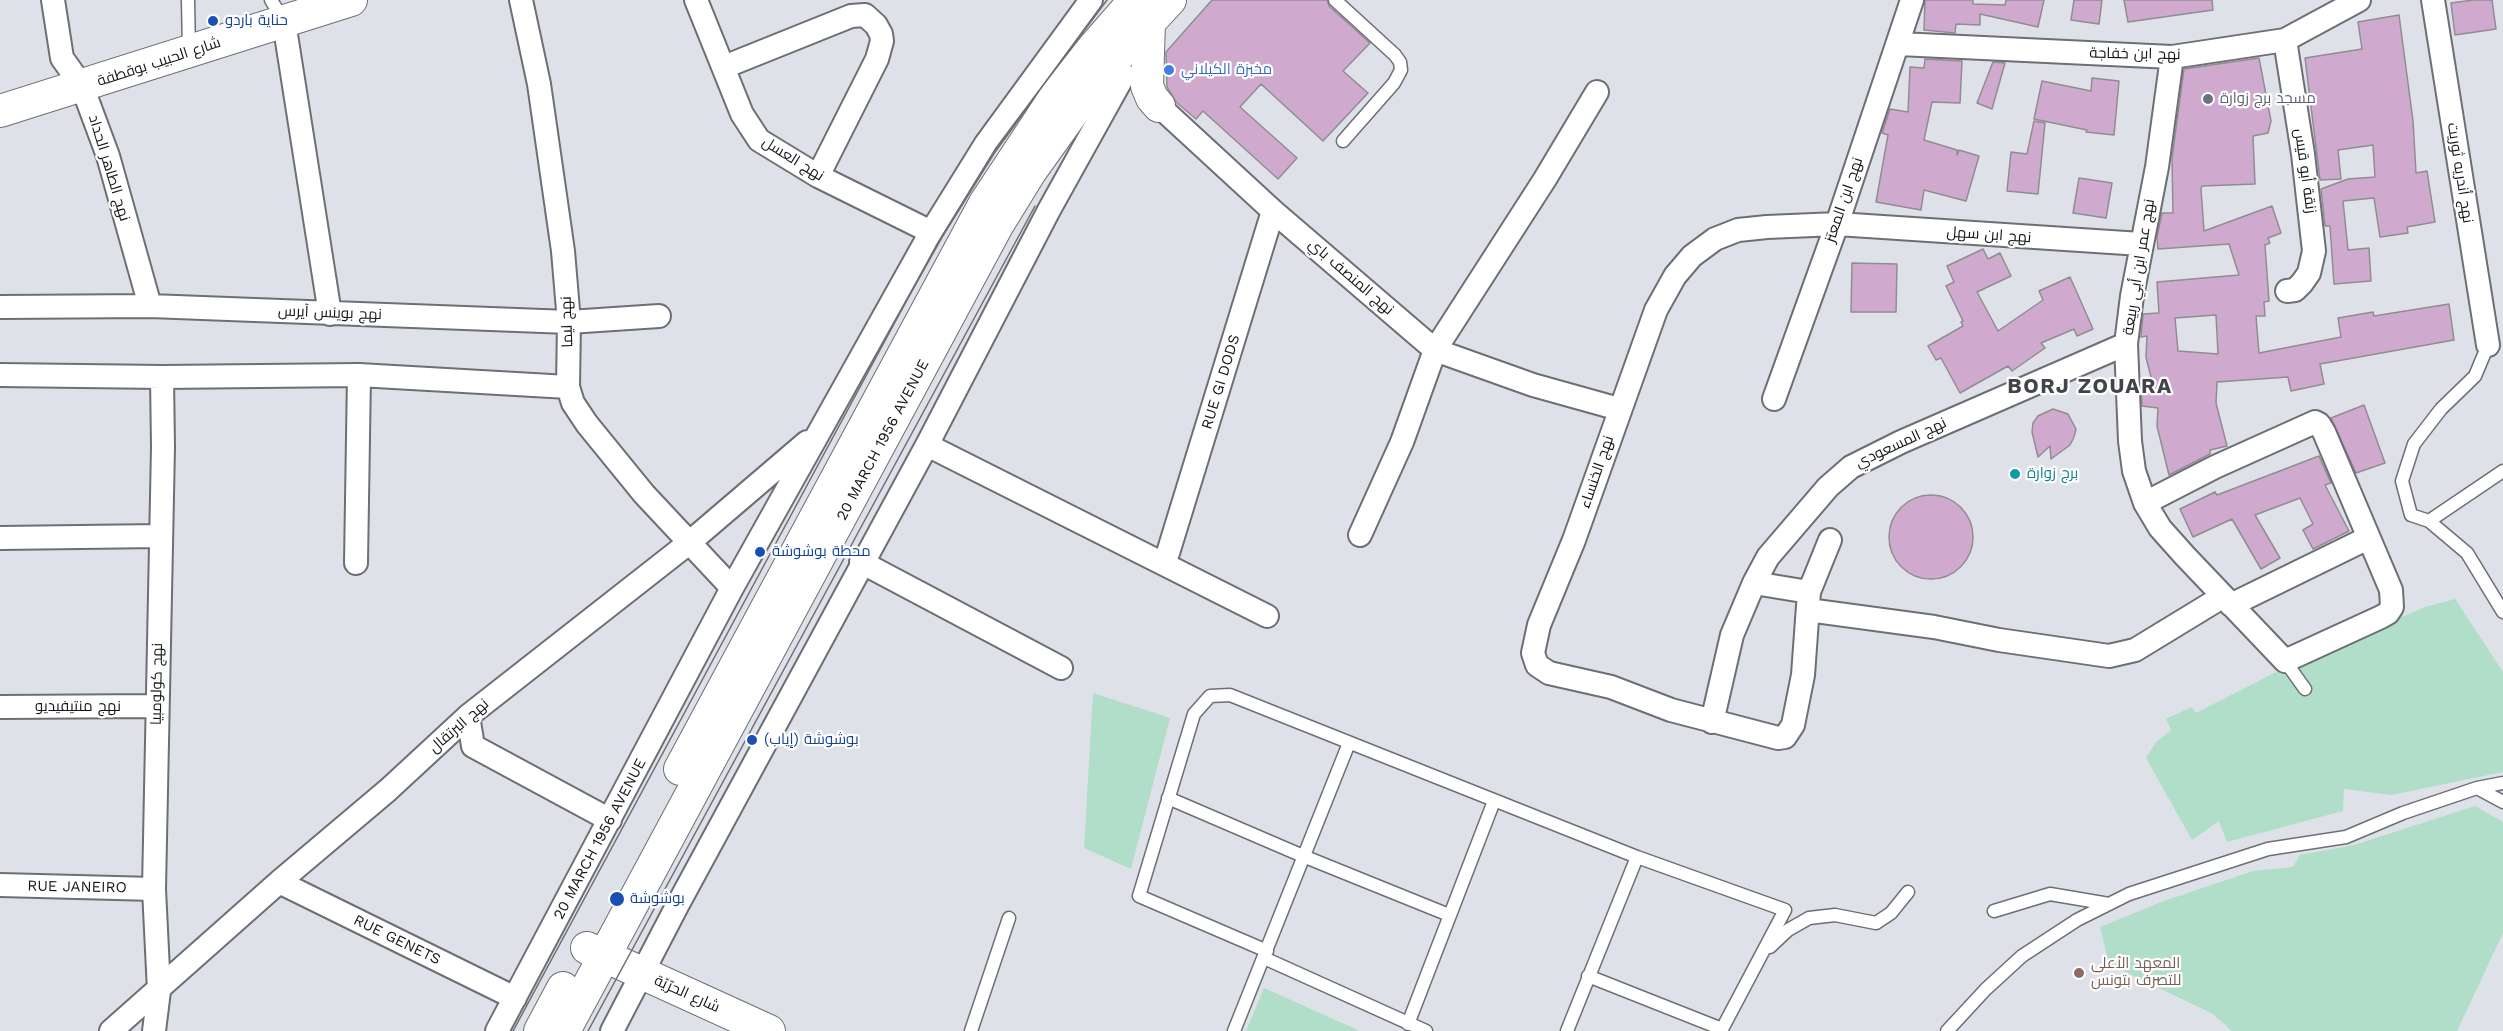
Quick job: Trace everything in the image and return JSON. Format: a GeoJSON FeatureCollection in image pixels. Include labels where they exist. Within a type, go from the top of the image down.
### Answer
{"type":"FeatureCollection","features":[{"type":"Feature","properties":{"kind":"main road","name":"شارع الحبيب بوقطفة"},"geometry":{"type":"LineString","coordinates":[[0,111],[189,52],[278,11],[332,3]]}},
{"type":"Feature","properties":{"kind":"main road","name":"20 MARCH 1956 AVENUE"},"geometry":{"type":"LineString","coordinates":[[540,1031],[595,952],[998,224],[1030,172],[1151,7]]}},
{"type":"Feature","properties":{"kind":"main road"},"geometry":{"type":"LineString","coordinates":[[1151,7],[1147,86],[1152,98],[1159,106]]}},
{"type":"Feature","properties":{"kind":"main road","name":"20 MARCH 1956 AVENUE"},"geometry":{"type":"LineString","coordinates":[[564,1031],[595,952]]}},
{"type":"Feature","properties":{"kind":"main road","name":"شارع الحرّيّة"},"geometry":{"type":"LineString","coordinates":[[595,952],[769,1031]]}},
{"type":"Feature","properties":{"kind":"street","name":"نهج الطاهر الحداد"},"geometry":{"type":"LineString","coordinates":[[53,0],[62,57],[82,86],[108,156],[150,306]]}},
{"type":"Feature","properties":{"kind":"street","name":"نهج ليما"},"geometry":{"type":"LineString","coordinates":[[521,0],[539,84],[563,250],[569,322],[568,387],[573,404],[586,424],[644,494],[732,588]]}},
{"type":"Feature","properties":{"kind":"street","name":"نهج العسل"},"geometry":{"type":"LineString","coordinates":[[696,0],[742,114],[759,140],[818,176],[931,232]]}},
{"type":"Feature","properties":{"kind":"street","name":"20 MARCH 1956 AVENUE"},"geometry":{"type":"LineString","coordinates":[[497,1031],[732,588],[931,232],[996,130],[1091,0]]}},
{"type":"Feature","properties":{"kind":"street","name":"نهج ابن المعتز"},"geometry":{"type":"LineString","coordinates":[[1774,399],[1837,224],[1912,0]]}},
{"type":"Feature","properties":{"kind":"street","name":"نهج ابن خفاجة"},"geometry":{"type":"LineString","coordinates":[[1899,44],[2172,57],[2285,40],[2359,0]]}},
{"type":"Feature","properties":{"kind":"street","name":"نهج أندريه ثوريت"},"geometry":{"type":"LineString","coordinates":[[2433,0],[2488,345]]}},
{"type":"Feature","properties":{"kind":"street"},"geometry":{"type":"LineString","coordinates":[[278,11],[330,314]]}},
{"type":"Feature","properties":{"kind":"street"},"geometry":{"type":"LineString","coordinates":[[724,67],[851,16],[865,15],[873,21],[881,34],[877,59],[818,176]]}},
{"type":"Feature","properties":{"kind":"street","name":"زنقة أبو قيس"},"geometry":{"type":"LineString","coordinates":[[2285,40],[2303,154],[2314,251],[2305,278],[2295,290],[2287,291]]}},
{"type":"Feature","properties":{"kind":"street","name":"نهج عمر ابن أبي ربيعة"},"geometry":{"type":"LineString","coordinates":[[2172,57],[2157,167],[2141,244],[2126,344],[2130,441],[2134,471],[2145,503],[2160,528],[2284,661]]}},
{"type":"Feature","properties":{"kind":"street","name":"20 MARCH 1956 AVENUE"},"geometry":{"type":"LineString","coordinates":[[612,1031],[861,562],[927,444],[1049,210],[1109,62]]}},
{"type":"Feature","properties":{"kind":"street","name":"نهج المنصف باي"},"geometry":{"type":"LineString","coordinates":[[1109,62],[1274,211],[1435,350],[1533,385],[1619,409]]}},
{"type":"Feature","properties":{"kind":"street"},"geometry":{"type":"LineString","coordinates":[[1360,535],[1402,442],[1435,350],[1597,92]]}},
{"type":"Feature","properties":{"kind":"street","name":"RUE GI DODS"},"geometry":{"type":"LineString","coordinates":[[1168,553],[1274,211]]}},
{"type":"Feature","properties":{"kind":"street","name":"نهج ابن سهل"},"geometry":{"type":"LineString","coordinates":[[1837,224],[2141,244]]}},
{"type":"Feature","properties":{"kind":"street","name":"نهج الخنساء"},"geometry":{"type":"LineString","coordinates":[[1712,722],[1671,710],[1611,687],[1550,674],[1537,665],[1533,653],[1539,625],[1574,540],[1656,310],[1675,276],[1692,256],[1715,239],[1738,230],[1837,224]]}},
{"type":"Feature","properties":{"kind":"street","name":"نهج بوينس آيرس"},"geometry":{"type":"LineString","coordinates":[[0,308],[150,306],[569,322],[659,316]]}},
{"type":"Feature","properties":{"kind":"street","name":"نهج المسعودي"},"geometry":{"type":"LineString","coordinates":[[1712,722],[1732,635],[1754,583],[1768,557],[1828,487],[1851,467],[1901,442],[2126,344]]}},
{"type":"Feature","properties":{"kind":"street"},"geometry":{"type":"LineString","coordinates":[[0,375],[162,377],[359,375],[568,387]]}},
{"type":"Feature","properties":{"kind":"street"},"geometry":{"type":"LineString","coordinates":[[356,563],[359,375]]}},
{"type":"Feature","properties":{"kind":"street","name":"نهج كولومبيا"},"geometry":{"type":"LineString","coordinates":[[154,1031],[159,991],[154,889],[163,447],[162,377]]}},
{"type":"Feature","properties":{"kind":"street"},"geometry":{"type":"LineString","coordinates":[[2145,503],[2215,467],[2314,422],[2319,424],[2391,590],[2392,607],[2388,613],[2284,661]]}},
{"type":"Feature","properties":{"kind":"street","name":"نهج البرتقال"},"geometry":{"type":"LineString","coordinates":[[111,1031],[159,991],[279,882],[388,790],[468,716],[690,542],[817,433]]}},
{"type":"Feature","properties":{"kind":"street"},"geometry":{"type":"LineString","coordinates":[[927,444],[1268,616]]}},
{"type":"Feature","properties":{"kind":"street"},"geometry":{"type":"LineString","coordinates":[[0,537],[160,536]]}},
{"type":"Feature","properties":{"kind":"street"},"geometry":{"type":"LineString","coordinates":[[1754,583],[1808,601],[1934,627],[1999,640],[2109,656],[2134,650],[2227,601],[2368,538]]}},
{"type":"Feature","properties":{"kind":"street"},"geometry":{"type":"LineString","coordinates":[[1712,722],[1778,738],[1785,737],[1790,732],[1803,675],[1808,601],[1830,540]]}},
{"type":"Feature","properties":{"kind":"street"},"geometry":{"type":"LineString","coordinates":[[861,562],[1061,668]]}},
{"type":"Feature","properties":{"kind":"street","name":"نهج منتيفيديو"},"geometry":{"type":"LineString","coordinates":[[0,707],[156,706]]}},
{"type":"Feature","properties":{"kind":"street"},"geometry":{"type":"LineString","coordinates":[[468,716],[473,746],[610,820]]}},
{"type":"Feature","properties":{"kind":"street","name":"RUE GENETS"},"geometry":{"type":"LineString","coordinates":[[279,882],[515,998]]}},
{"type":"Feature","properties":{"kind":"street","name":"RUE JANEIRO"},"geometry":{"type":"LineString","coordinates":[[0,885],[154,889]]}},
{"type":"Feature","properties":{"kind":"lane"},"geometry":{"type":"LineString","coordinates":[[188,0],[189,52]]}},
{"type":"Feature","properties":{"kind":"lane"},"geometry":{"type":"LineString","coordinates":[[1335,0],[1395,55],[1400,62],[1401,70],[1394,84],[1343,141]]}},
{"type":"Feature","properties":{"kind":"lane"},"geometry":{"type":"LineString","coordinates":[[2488,345],[2475,376],[2441,409],[2414,444],[2402,481],[2411,515],[2429,521],[2467,553],[2503,612]]}},
{"type":"Feature","properties":{"kind":"lane"},"geometry":{"type":"LineString","coordinates":[[2429,521],[2503,471]]}},
{"type":"Feature","properties":{"kind":"lane"},"geometry":{"type":"LineString","coordinates":[[2284,661],[2305,689]]}},
{"type":"Feature","properties":{"kind":"lane"},"geometry":{"type":"LineString","coordinates":[[1426,1031],[1139,896],[1194,714],[1210,696],[1230,695],[1637,857],[1785,910],[1721,1030],[1588,976]]}},
{"type":"Feature","properties":{"kind":"lane"},"geometry":{"type":"LineString","coordinates":[[1234,1031],[1349,743]]}},
{"type":"Feature","properties":{"kind":"lane"},"geometry":{"type":"LineString","coordinates":[[1947,1031],[1986,989],[2022,956],[2077,920],[2129,894],[2268,849],[2346,837],[2403,813],[2476,788],[2503,783]]}},
{"type":"Feature","properties":{"kind":"lane"},"geometry":{"type":"LineString","coordinates":[[2476,788],[2503,802]]}},
{"type":"Feature","properties":{"kind":"lane"},"geometry":{"type":"LineString","coordinates":[[1168,798],[1449,915]]}},
{"type":"Feature","properties":{"kind":"lane"},"geometry":{"type":"LineString","coordinates":[[1408,1024],[1494,801]]}},
{"type":"Feature","properties":{"kind":"lane"},"geometry":{"type":"LineString","coordinates":[[1567,1031],[1637,857]]}},
{"type":"Feature","properties":{"kind":"lane"},"geometry":{"type":"LineString","coordinates":[[1760,957],[1788,930],[1809,918],[1835,915],[1876,923],[1892,913],[1908,892]]}},
{"type":"Feature","properties":{"kind":"lane"},"geometry":{"type":"LineString","coordinates":[[1994,910],[2050,894],[2109,904]]}},
{"type":"Feature","properties":{"kind":"lane"},"geometry":{"type":"LineString","coordinates":[[970,1031],[1009,918]]}},
{"type":"Feature","properties":{"kind":"green space"},"geometry":{"type":"Polygon","coordinates":[[[2455,599],[2503,672],[2503,772],[2391,795],[2344,789],[2343,811],[2227,842],[2219,821],[2192,840],[2146,758],[2156,742],[2171,730],[2166,719],[2192,707],[2196,713],[2288,666],[2425,607],[2455,599]]]}},
{"type":"Feature","properties":{"kind":"green space"},"geometry":{"type":"Polygon","coordinates":[[[1093,693],[1170,718],[1131,869],[1084,848],[1093,693]]]}},
{"type":"Feature","properties":{"kind":"green space"},"geometry":{"type":"Polygon","coordinates":[[[2475,806],[2503,822],[2503,933],[2457,1031],[2232,1031],[2213,1014],[2109,964],[2100,927],[2164,901],[2253,871],[2293,867],[2300,855],[2354,845],[2475,806]]]}},
{"type":"Feature","properties":{"kind":"green space"},"geometry":{"type":"Polygon","coordinates":[[[1264,988],[1360,1031],[1246,1031],[1264,988]]]}},
{"type":"Feature","properties":{"kind":"building"},"geometry":{"type":"Polygon","coordinates":[[[1212,0],[1327,0],[1329,6],[1370,43],[1343,71],[1368,93],[1323,141],[1261,84],[1240,107],[1297,158],[1278,179],[1203,111],[1196,119],[1176,102],[1167,87],[1166,52],[1212,0]]]}},
{"type":"Feature","properties":{"kind":"building"},"geometry":{"type":"Polygon","coordinates":[[[1925,0],[1973,0],[1973,4],[2005,5],[2006,0],[2044,0],[2038,27],[1980,14],[1980,25],[1956,24],[1955,33],[1924,30],[1925,0]]]}},
{"type":"Feature","properties":{"kind":"building"},"geometry":{"type":"Polygon","coordinates":[[[2074,0],[2102,0],[2099,24],[2071,20],[2074,0]]]}},
{"type":"Feature","properties":{"kind":"building"},"geometry":{"type":"Polygon","coordinates":[[[2124,0],[2212,0],[2213,10],[2128,22],[2124,0]]]}},
{"type":"Feature","properties":{"kind":"building"},"geometry":{"type":"Polygon","coordinates":[[[2492,0],[2496,29],[2455,35],[2451,3],[2492,0]]]}},
{"type":"Feature","properties":{"kind":"building"},"geometry":{"type":"Polygon","coordinates":[[[2399,15],[2413,121],[2416,173],[2427,171],[2435,222],[2407,227],[2408,233],[2380,237],[2374,198],[2343,201],[2348,250],[2369,248],[2371,281],[2334,284],[2330,226],[2325,226],[2321,189],[2348,179],[2375,177],[2373,145],[2338,150],[2341,179],[2320,180],[2305,58],[2362,49],[2358,22],[2399,15]]]}},
{"type":"Feature","properties":{"kind":"building"},"geometry":{"type":"Polygon","coordinates":[[[2259,58],[2271,121],[2268,133],[2253,136],[2255,184],[2202,186],[2201,189],[2204,231],[2272,206],[2281,233],[2268,238],[2270,243],[2265,245],[2269,301],[2264,302],[2265,316],[2256,316],[2259,353],[2341,337],[2338,318],[2373,312],[2374,316],[2449,304],[2454,340],[2320,364],[2324,384],[2291,391],[2288,377],[2217,382],[2216,403],[2227,446],[2210,450],[2210,454],[2169,475],[2157,426],[2158,408],[2142,406],[2141,387],[2153,385],[2146,357],[2147,336],[2141,337],[2143,314],[2159,313],[2157,282],[2239,275],[2229,244],[2158,249],[2157,237],[2162,213],[2173,213],[2172,158],[2184,69],[2259,58]],[[2216,315],[2175,318],[2178,351],[2218,354],[2216,315]]]}},
{"type":"Feature","properties":{"kind":"building"},"geometry":{"type":"Polygon","coordinates":[[[1925,59],[1962,61],[1960,103],[1932,102],[1924,140],[1957,150],[1957,155],[1959,150],[1979,156],[1966,201],[1924,190],[1921,210],[1876,202],[1888,135],[1882,133],[1890,109],[1908,112],[1910,67],[1924,68],[1925,59]]]}},
{"type":"Feature","properties":{"kind":"building"},"geometry":{"type":"Polygon","coordinates":[[[1993,62],[2005,63],[1992,109],[1977,103],[1993,62]]]}},
{"type":"Feature","properties":{"kind":"building"},"geometry":{"type":"Polygon","coordinates":[[[2092,78],[2119,81],[2114,135],[2086,132],[2087,130],[2034,119],[2042,81],[2091,91],[2092,78]]]}},
{"type":"Feature","properties":{"kind":"building"},"geometry":{"type":"Polygon","coordinates":[[[2034,121],[2045,123],[2038,194],[2007,191],[2011,152],[2027,154],[2034,121]]]}},
{"type":"Feature","properties":{"kind":"building"},"geometry":{"type":"Polygon","coordinates":[[[2079,178],[2112,183],[2106,218],[2073,213],[2079,178]]]}},
{"type":"Feature","properties":{"kind":"building"},"geometry":{"type":"Polygon","coordinates":[[[1983,249],[1988,259],[2000,253],[2011,276],[1977,292],[1998,331],[2043,300],[2039,291],[2070,277],[2093,329],[2077,336],[2074,329],[2041,343],[2045,348],[2012,371],[2008,366],[1960,393],[1941,358],[1936,360],[1928,346],[1963,326],[1961,322],[1963,321],[1946,286],[1954,282],[1947,266],[1983,249]]]}},
{"type":"Feature","properties":{"kind":"building"},"geometry":{"type":"Polygon","coordinates":[[[1852,263],[1897,264],[1896,312],[1851,312],[1852,263]]]}},
{"type":"Feature","properties":{"kind":"building"},"geometry":{"type":"Polygon","coordinates":[[[2364,405],[2385,463],[2356,473],[2331,418],[2364,405]]]}},
{"type":"Feature","properties":{"kind":"building"},"geometry":{"type":"Polygon","coordinates":[[[2053,409],[2068,414],[2076,429],[2074,437],[2070,445],[2051,459],[2050,446],[2038,457],[2032,432],[2033,423],[2038,416],[2053,409]]]}},
{"type":"Feature","properties":{"kind":"building"},"geometry":{"type":"Polygon","coordinates":[[[2319,456],[2331,483],[2325,485],[2349,531],[2313,549],[2303,530],[2313,524],[2300,498],[2255,515],[2280,558],[2261,569],[2232,519],[2193,537],[2180,509],[2215,492],[2217,495],[2319,456]]]}},
{"type":"Feature","properties":{"kind":"building","name":"برج زوارة"},"geometry":{"type":"Polygon","coordinates":[[[1931,495],[1947,498],[1961,507],[1970,521],[1973,537],[1970,553],[1961,567],[1947,576],[1931,579],[1915,576],[1901,567],[1892,553],[1889,537],[1892,521],[1901,507],[1915,498],[1931,495]]]}},
{"type":"Feature","properties":{"kind":"tram line"},"geometry":{"type":"LineString","coordinates":[[513,1031],[936,246],[996,148],[1107,0]]}},
{"type":"Feature","properties":{"kind":"tram line"},"geometry":{"type":"LineString","coordinates":[[588,1031],[1035,206]]}},
{"type":"Feature","properties":{"kind":"place","name":"حناية باردو"},"geometry":{"type":"Point","coordinates":[213,21]}},
{"type":"Feature","properties":{"kind":"place","name":"مخبزة الكيلاني"},"geometry":{"type":"Point","coordinates":[1169,70]}},
{"type":"Feature","properties":{"kind":"place","name":"مسجد برج زوارة"},"geometry":{"type":"Point","coordinates":[2208,99]}},
{"type":"Feature","properties":{"kind":"place","name":"برج زوارة"},"geometry":{"type":"Point","coordinates":[2015,474]}},
{"type":"Feature","properties":{"kind":"place","name":"محطة بوشوشة"},"geometry":{"type":"Point","coordinates":[760,552]}},
{"type":"Feature","properties":{"kind":"place","name":"بوشوشة (إياب)"},"geometry":{"type":"Point","coordinates":[752,740]}},
{"type":"Feature","properties":{"kind":"place","name":"بوشوشة"},"geometry":{"type":"Point","coordinates":[617,899]}},
{"type":"Feature","properties":{"kind":"place","name":"المعهد الأعلى للتصرف بتونس"},"geometry":{"type":"Point","coordinates":[2079,973]}},
{"type":"Feature","properties":{"kind":"district","name":"BORJ ZOUARA"},"geometry":{"type":"Point","coordinates":[2090,387]}}]}
